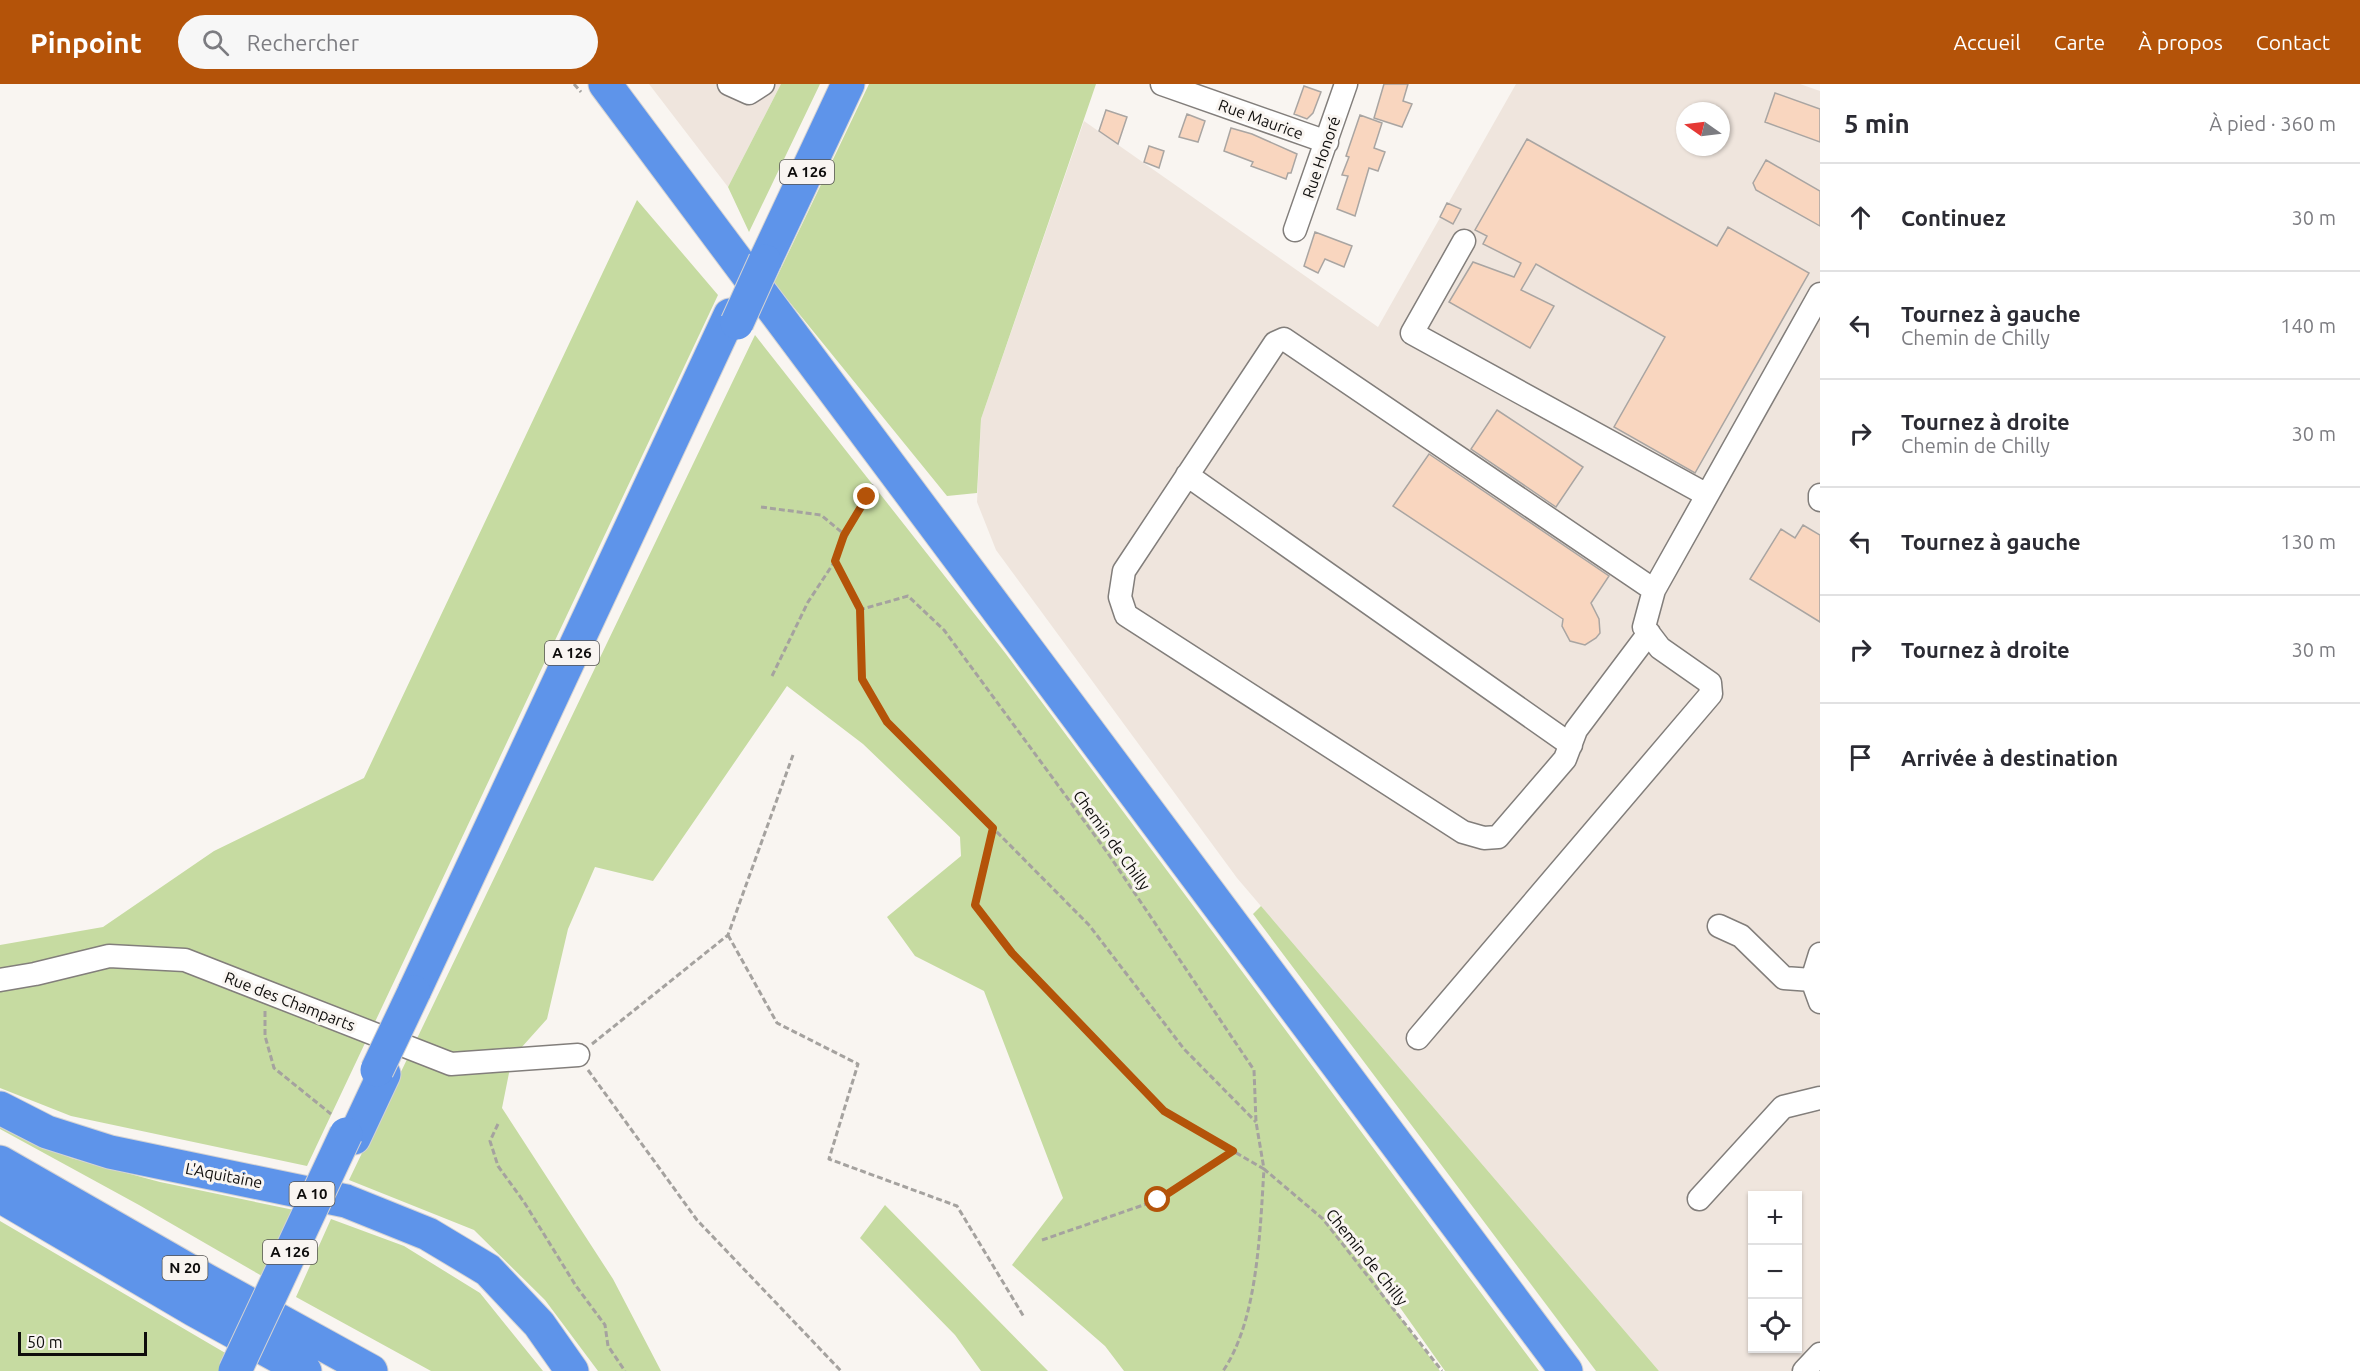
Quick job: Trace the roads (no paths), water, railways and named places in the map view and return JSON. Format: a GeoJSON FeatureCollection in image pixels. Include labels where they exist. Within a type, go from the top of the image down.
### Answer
{"type":"FeatureCollection","features":[{"type":"Feature","properties":{"kind":"highway"},"geometry":{"type":"LineString","coordinates":[[605,84],[1566,1371]]}},
{"type":"Feature","properties":{"kind":"highway","name":"A 126"},"geometry":{"type":"LineString","coordinates":[[235,1371],[346,1130],[380,1072],[417,994],[762,257],[839,84]]}},
{"type":"Feature","properties":{"kind":"highway","name":"A 126"},"geometry":{"type":"LineString","coordinates":[[762,257],[848,84]]}},
{"type":"Feature","properties":{"kind":"highway","name":"L'Aquitaine"},"geometry":{"type":"LineString","coordinates":[[0,1108],[47,1132],[110,1152],[346,1201],[428,1234],[488,1270],[538,1324],[572,1371]]}},
{"type":"Feature","properties":{"kind":"highway","name":"A 126"},"geometry":{"type":"LineString","coordinates":[[245,1371],[346,1130]]}},
{"type":"Feature","properties":{"kind":"highway","name":"N 20"},"geometry":{"type":"LineString","coordinates":[[0,1162],[371,1371]]}},
{"type":"Feature","properties":{"kind":"highway","name":"N 20"},"geometry":{"type":"LineString","coordinates":[[0,1196],[194,1310],[305,1371]]}},
{"type":"Feature","properties":{"kind":"street"},"geometry":{"type":"LineString","coordinates":[[729,84],[749,93],[763,84]]}},
{"type":"Feature","properties":{"kind":"street","name":"Rue Maurice"},"geometry":{"type":"LineString","coordinates":[[1162,84],[1326,142]]}},
{"type":"Feature","properties":{"kind":"street","name":"Rue Honoré"},"geometry":{"type":"LineString","coordinates":[[1295,231],[1346,84]]}},
{"type":"Feature","properties":{"kind":"street"},"geometry":{"type":"LineString","coordinates":[[1464,241],[1412,333],[1707,495]]}},
{"type":"Feature","properties":{"kind":"street"},"geometry":{"type":"LineString","coordinates":[[1418,1038],[1712,694],[1710,683],[1660,648],[1644,627],[1654,590],[1820,294]]}},
{"type":"Feature","properties":{"kind":"street"},"geometry":{"type":"LineString","coordinates":[[1649,633],[1576,730],[1565,759],[1498,837],[1484,838],[1463,832],[1126,615],[1120,597],[1124,571],[1275,343],[1284,339],[1654,590]]}},
{"type":"Feature","properties":{"kind":"street"},"geometry":{"type":"LineString","coordinates":[[1187,475],[1571,745]]}},
{"type":"Feature","properties":{"kind":"street"},"geometry":{"type":"LineString","coordinates":[[1719,926],[1741,936],[1784,978],[1812,980]]}},
{"type":"Feature","properties":{"kind":"street"},"geometry":{"type":"LineString","coordinates":[[1820,954],[1812,980],[1820,1002]]}},
{"type":"Feature","properties":{"kind":"street","name":"Rue des Champarts"},"geometry":{"type":"LineString","coordinates":[[0,980],[109,956],[185,960],[451,1064],[578,1055]]}},
{"type":"Feature","properties":{"kind":"street"},"geometry":{"type":"LineString","coordinates":[[1699,1199],[1783,1107],[1820,1098]]}},
{"type":"Feature","properties":{"kind":"street"},"geometry":{"type":"LineString","coordinates":[[1804,1371],[1820,1354]]}}]}
